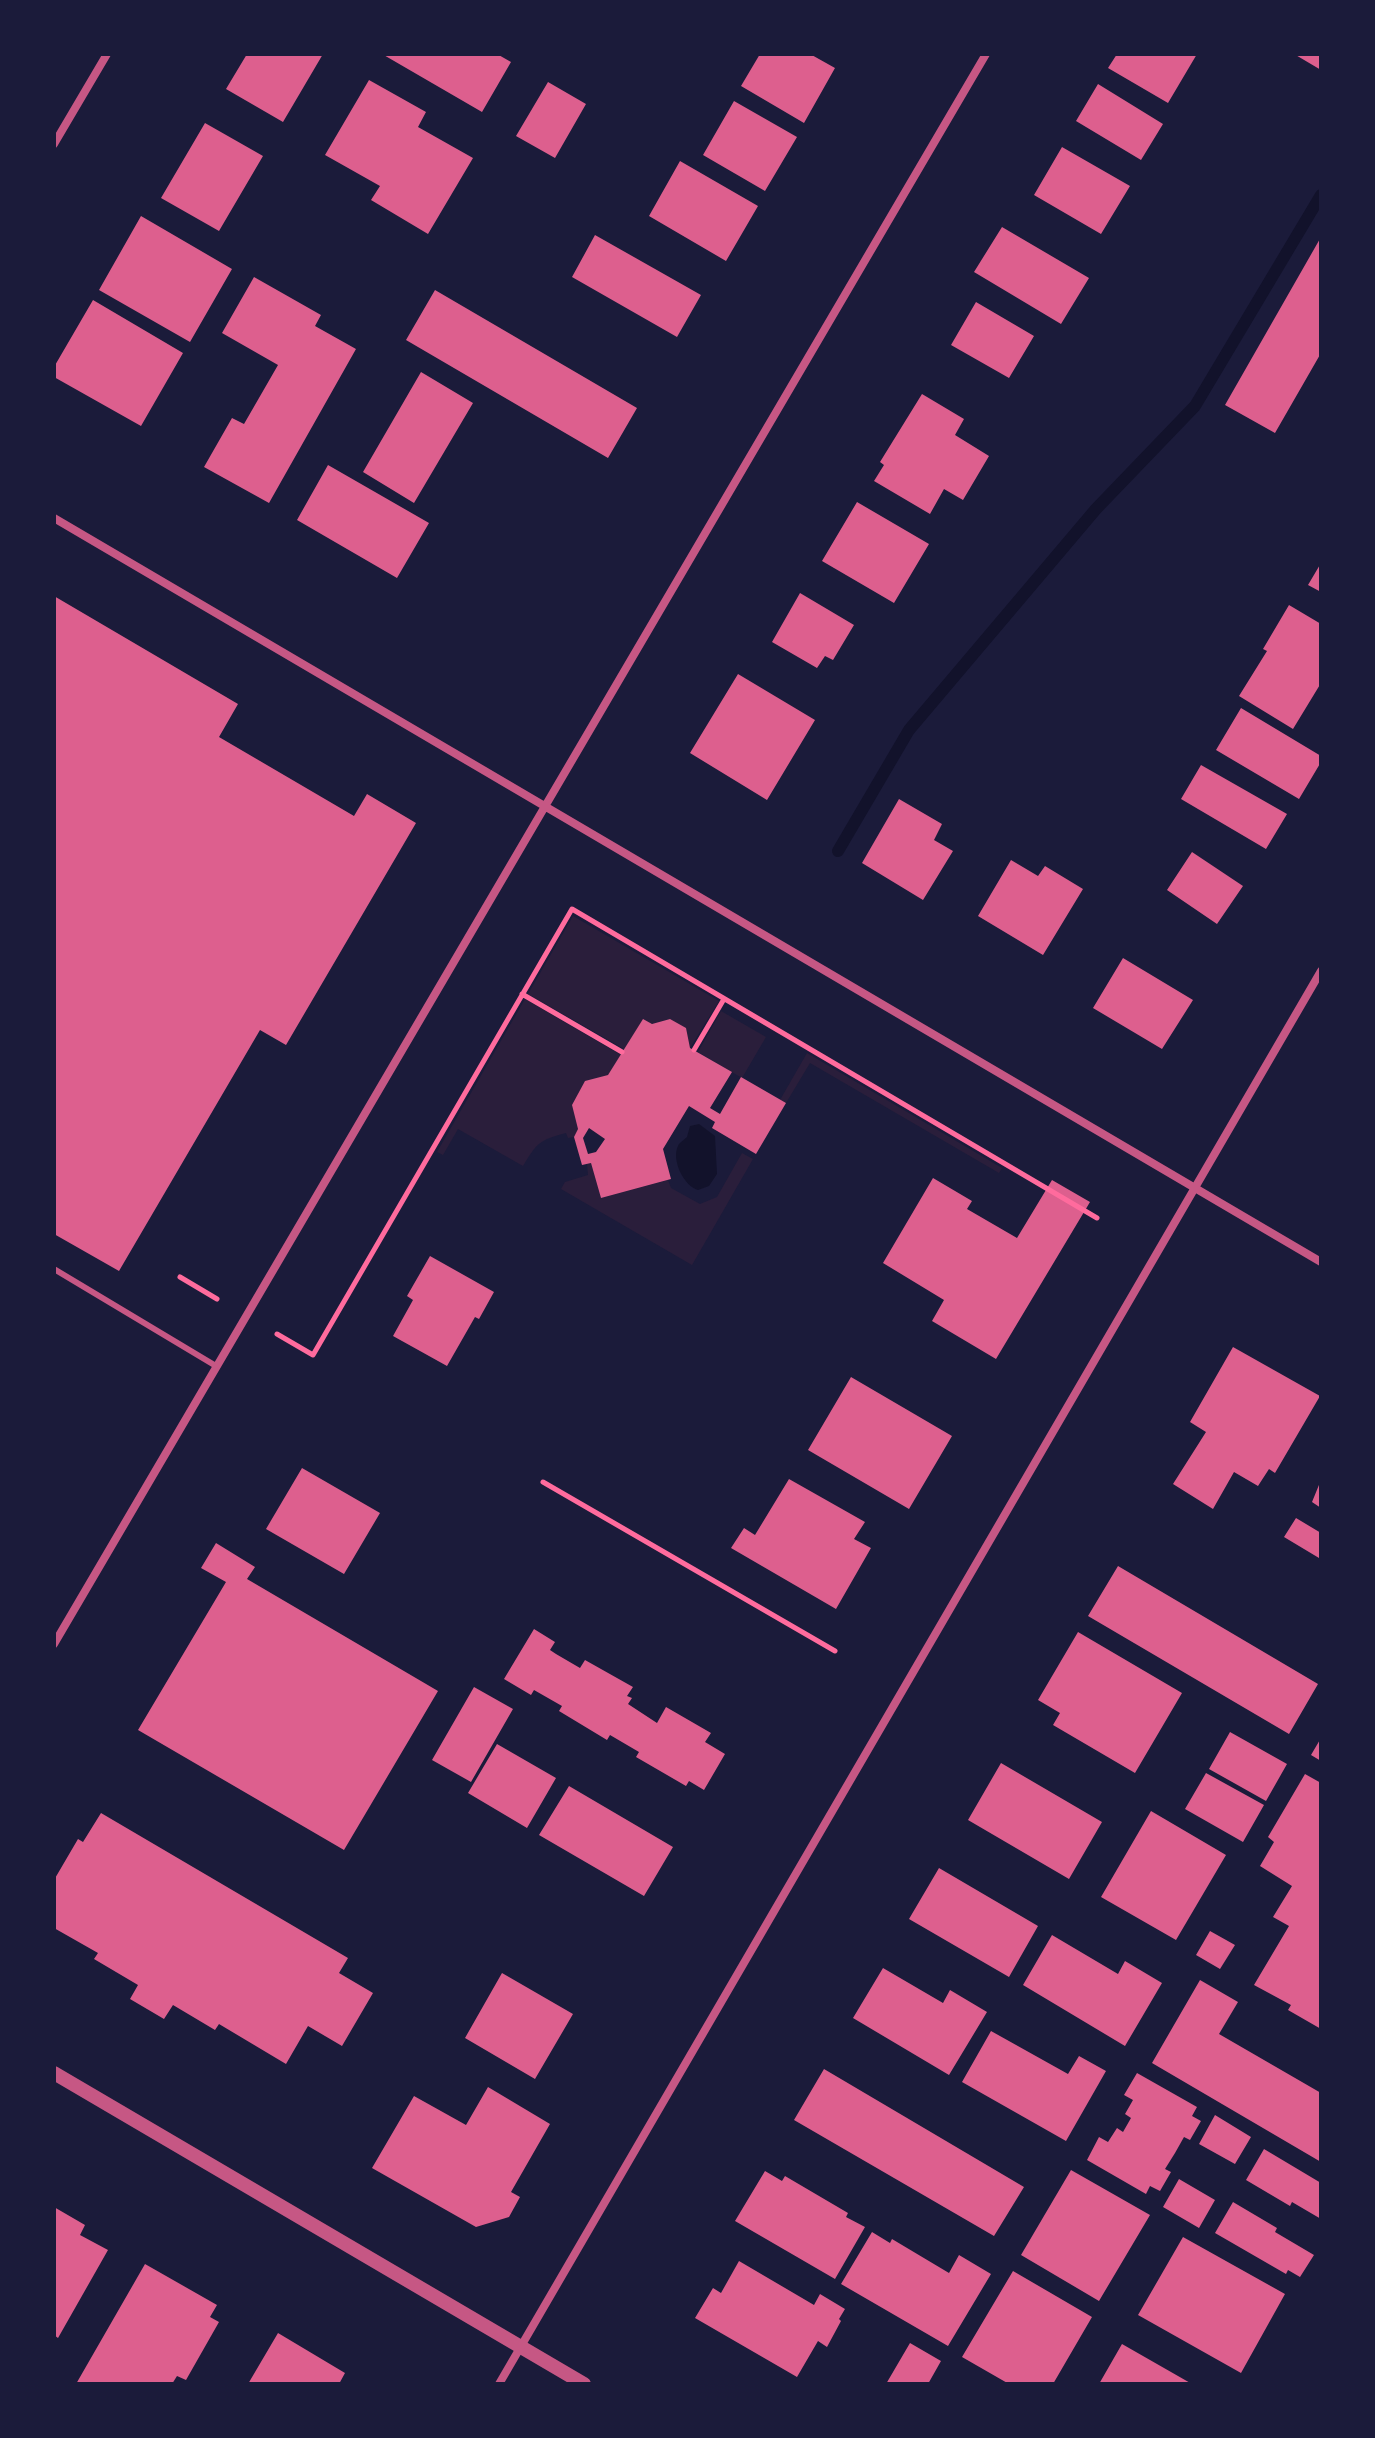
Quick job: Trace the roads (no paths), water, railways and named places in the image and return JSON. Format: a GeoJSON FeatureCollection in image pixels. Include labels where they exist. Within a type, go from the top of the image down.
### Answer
{"type":"FeatureCollection","features":[{"type":"Feature","properties":{"kind":"street"},"geometry":{"type":"LineString","coordinates":[[54,144],[107,54]]}},
{"type":"Feature","properties":{"kind":"street"},"geometry":{"type":"LineString","coordinates":[[54,1644],[986,54]]}},
{"type":"Feature","properties":{"kind":"street"},"geometry":{"type":"LineString","coordinates":[[54,518],[1321,1262]]}},
{"type":"Feature","properties":{"kind":"street"},"geometry":{"type":"LineString","coordinates":[[499,2384],[1321,971]]}},
{"type":"Feature","properties":{"kind":"street"},"geometry":{"type":"LineString","coordinates":[[54,2073],[584,2384]]}},
{"type":"Feature","properties":{"kind":"lane"},"geometry":{"type":"LineString","coordinates":[[54,1269],[216,1366]]}},
{"type":"Feature","properties":{"kind":"waterway"},"geometry":{"type":"LineString","coordinates":[[838,851],[909,730],[1096,509],[1195,406],[1321,195]]}}]}
